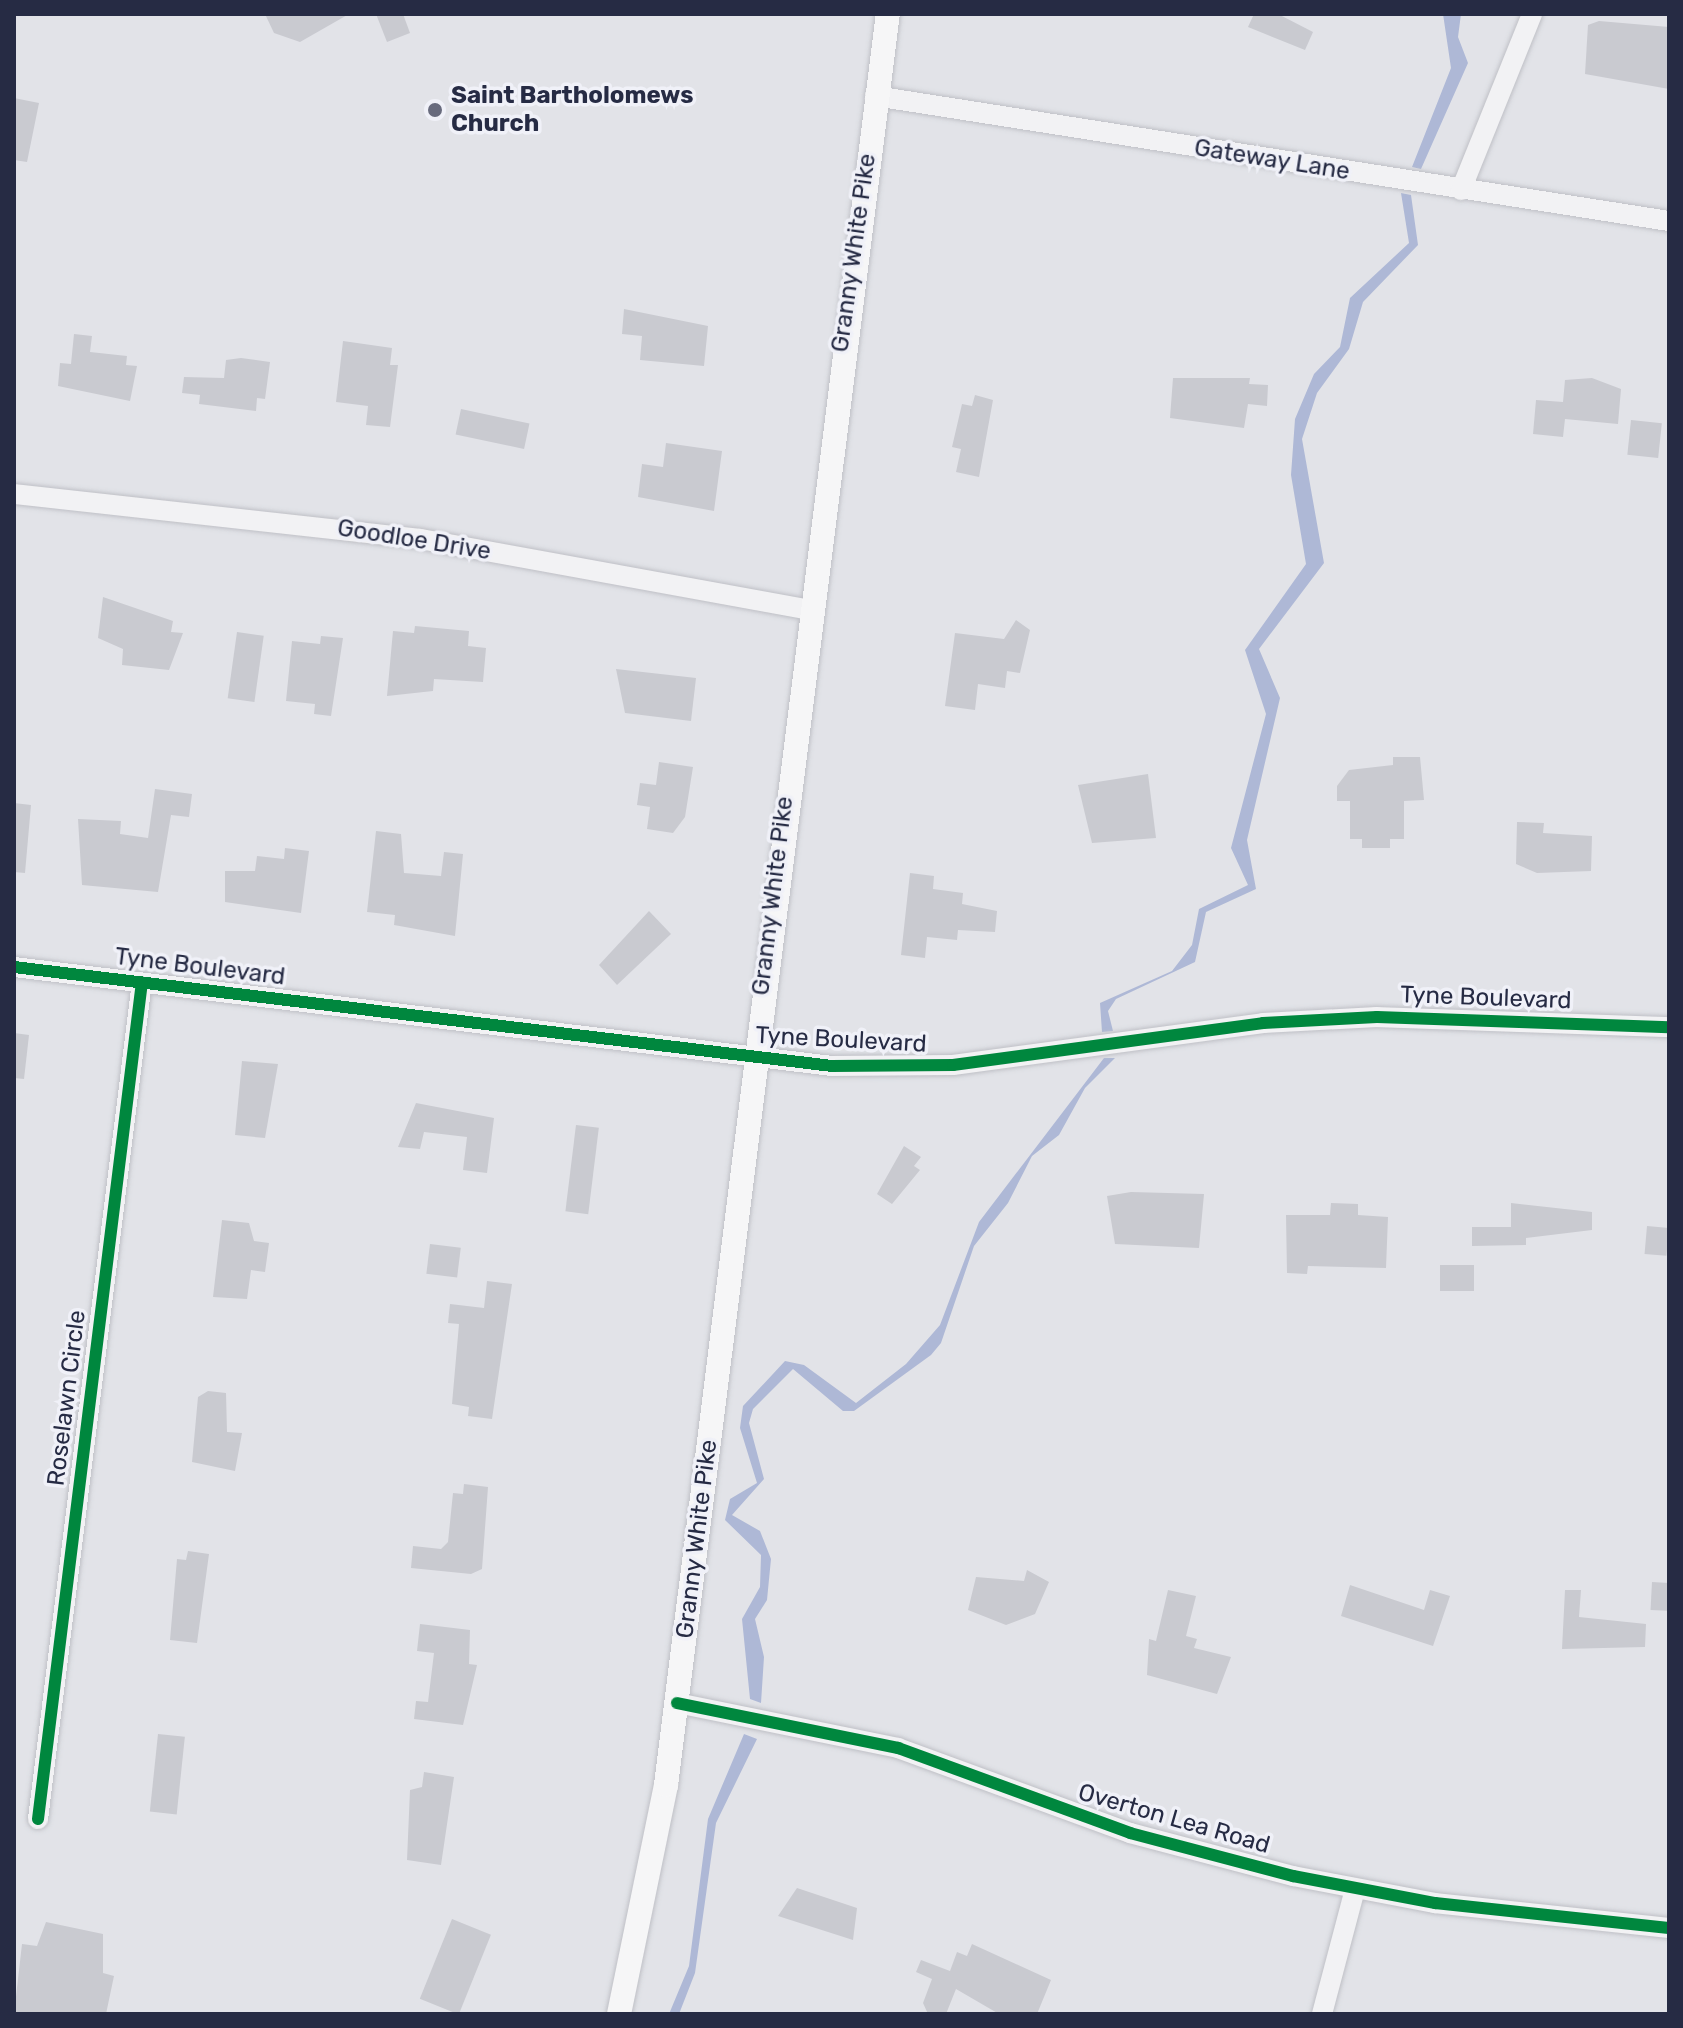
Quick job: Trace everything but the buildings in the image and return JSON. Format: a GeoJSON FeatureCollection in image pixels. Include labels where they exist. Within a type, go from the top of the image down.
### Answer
{"type":"FeatureCollection","features":[{"type":"Feature","properties":{"kind":"main road","name":"Granny White Pike"},"geometry":{"type":"LineString","coordinates":[[619,2014],[641,1930],[677,1703],[753,1058],[888,14]]}},
{"type":"Feature","properties":{"kind":"street"},"geometry":{"type":"LineString","coordinates":[[1461,190],[1532,14]]}},
{"type":"Feature","properties":{"kind":"street","name":"Gateway Lane"},"geometry":{"type":"LineString","coordinates":[[875,96],[1669,221]]}},
{"type":"Feature","properties":{"kind":"street","name":"Goodloe Drive"},"geometry":{"type":"LineString","coordinates":[[14,494],[420,539],[810,610]]}},
{"type":"Feature","properties":{"kind":"street","name":"Tyne Boulevard"},"geometry":{"type":"LineString","coordinates":[[14,967],[753,1058],[932,1067],[1236,1026],[1377,1017],[1669,1027]]}},
{"type":"Feature","properties":{"kind":"street","name":"Roselawn Circle"},"geometry":{"type":"LineString","coordinates":[[38,1819],[142,982]]}},
{"type":"Feature","properties":{"kind":"street","name":"Overton Lea Road"},"geometry":{"type":"LineString","coordinates":[[677,1703],[874,1741],[1130,1833],[1355,1889],[1669,1928]]}},
{"type":"Feature","properties":{"kind":"street"},"geometry":{"type":"LineString","coordinates":[[1322,2014],[1355,1889]]}},
{"type":"Feature","properties":{"kind":"water"},"geometry":{"type":"Polygon","coordinates":[[[1443,14],[1461,14],[1458,37],[1468,63],[1421,169],[1412,167],[1451,68],[1443,14]]]}},
{"type":"Feature","properties":{"kind":"water"},"geometry":{"type":"Polygon","coordinates":[[[1401,193],[1411,195],[1418,245],[1363,302],[1349,349],[1317,393],[1302,439],[1324,563],[1259,649],[1280,698],[1247,840],[1256,889],[1206,912],[1195,962],[1116,999],[1108,1011],[1113,1031],[1102,1032],[1100,1003],[1172,971],[1192,945],[1199,909],[1248,885],[1231,848],[1266,714],[1245,650],[1306,564],[1291,475],[1295,419],[1314,374],[1340,347],[1350,298],[1409,243],[1401,193]]]}},
{"type":"Feature","properties":{"kind":"water"},"geometry":{"type":"Polygon","coordinates":[[[1104,1058],[1115,1058],[1085,1088],[1059,1135],[1032,1156],[1008,1203],[974,1246],[941,1343],[931,1355],[854,1411],[843,1411],[793,1369],[753,1409],[749,1423],[764,1479],[732,1515],[760,1531],[771,1559],[767,1600],[755,1619],[764,1657],[761,1703],[750,1699],[742,1619],[760,1587],[761,1555],[725,1520],[730,1499],[757,1483],[740,1428],[743,1406],[785,1361],[804,1365],[856,1403],[906,1364],[940,1325],[979,1222],[1104,1058]]]}},
{"type":"Feature","properties":{"kind":"water"},"geometry":{"type":"Polygon","coordinates":[[[744,1734],[757,1739],[716,1823],[695,1973],[679,2014],[669,2014],[689,1966],[708,1819],[744,1734]]]}},
{"type":"Feature","properties":{"kind":"cycle path"},"geometry":{"type":"LineString","coordinates":[[14,967],[832,1066],[953,1065],[1263,1023],[1377,1017],[1669,1027]]}},
{"type":"Feature","properties":{"kind":"cycle path"},"geometry":{"type":"LineString","coordinates":[[38,1819],[142,982]]}},
{"type":"Feature","properties":{"kind":"cycle path"},"geometry":{"type":"LineString","coordinates":[[677,1703],[898,1748],[1130,1833],[1293,1876],[1435,1903],[1669,1928]]}},
{"type":"Feature","properties":{"kind":"place","name":"Saint Bartholomews Church"},"geometry":{"type":"Point","coordinates":[435,110]}}]}
